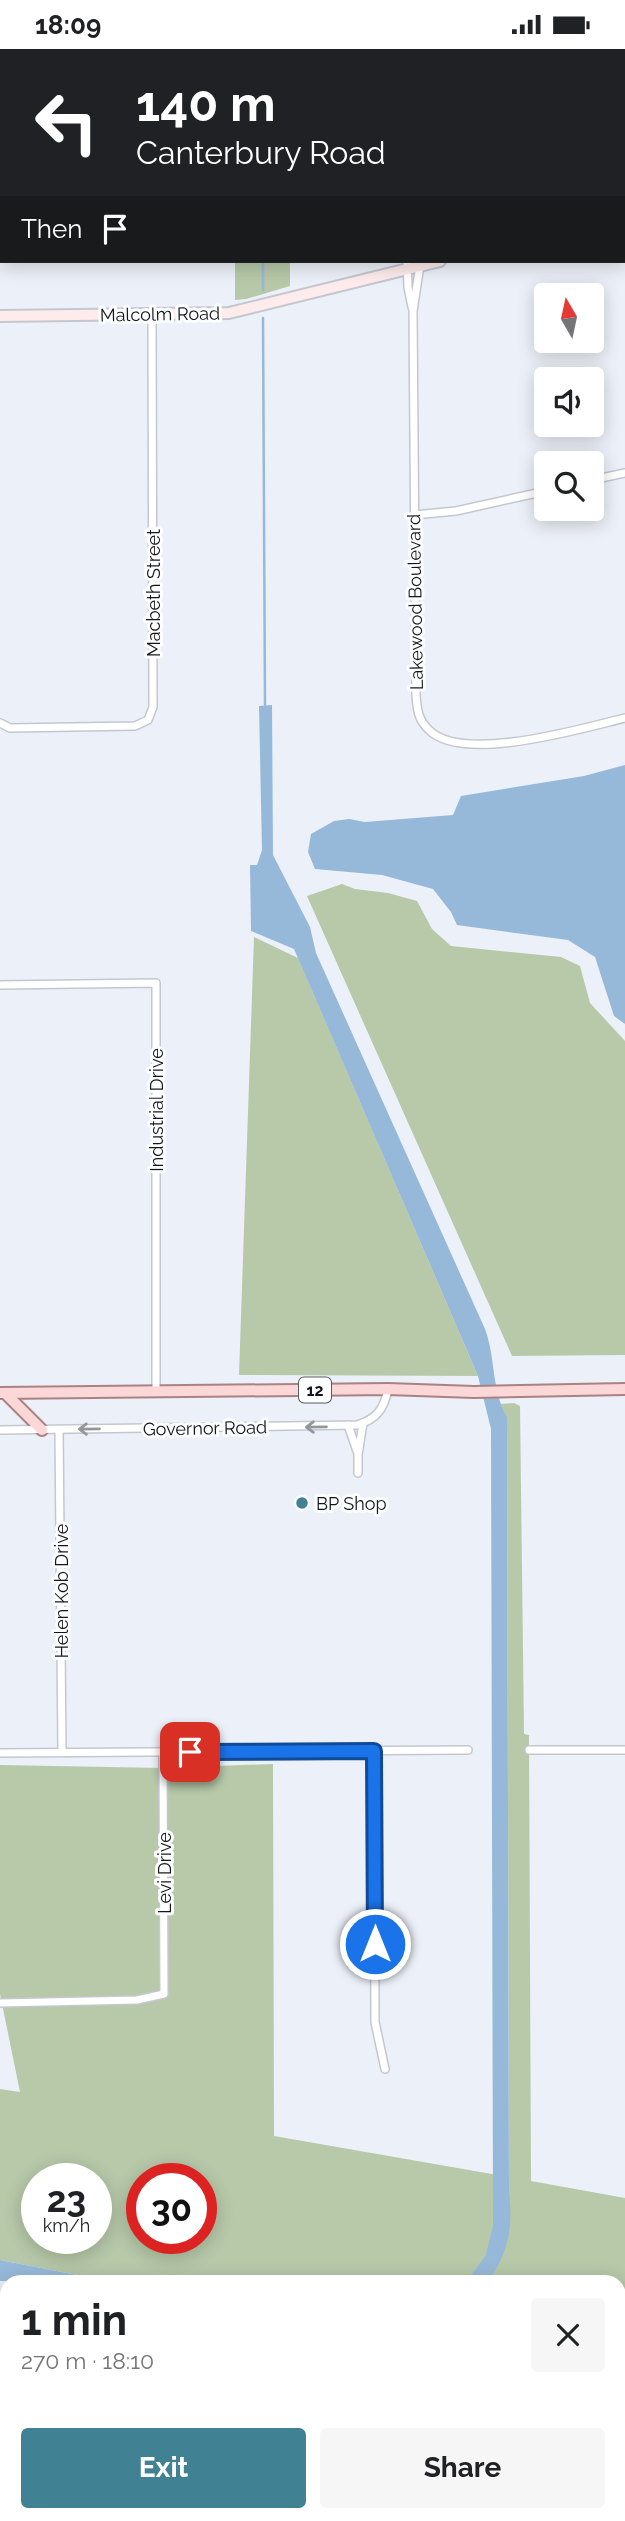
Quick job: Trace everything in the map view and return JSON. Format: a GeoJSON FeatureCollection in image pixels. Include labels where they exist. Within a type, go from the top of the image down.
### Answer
{"type":"FeatureCollection","features":[{"type":"Feature","properties":{"kind":"main road","name":"Governor Road"},"geometry":{"type":"LineString","coordinates":[[3,1393],[625,1389]]}},
{"type":"Feature","properties":{"kind":"main road"},"geometry":{"type":"LineString","coordinates":[[3,1393],[42,1430]]}},
{"type":"Feature","properties":{"kind":"street","name":"Malcolm Road"},"geometry":{"type":"LineString","coordinates":[[0,316],[217,314],[242,310],[420,263]]}},
{"type":"Feature","properties":{"kind":"street","name":"Lakewood Boulevard"},"geometry":{"type":"LineString","coordinates":[[413,311],[420,263]]}},
{"type":"Feature","properties":{"kind":"street","name":"Lakewood Boulevard"},"geometry":{"type":"LineString","coordinates":[[407,265],[413,311],[418,716],[430,731],[449,740],[473,743],[527,741],[625,718]]}},
{"type":"Feature","properties":{"kind":"street","name":"Macbeth Street"},"geometry":{"type":"LineString","coordinates":[[0,723],[10,728],[135,726],[148,720],[153,707],[152,315]]}},
{"type":"Feature","properties":{"kind":"street"},"geometry":{"type":"LineString","coordinates":[[604,477],[625,473]]}},
{"type":"Feature","properties":{"kind":"street"},"geometry":{"type":"LineString","coordinates":[[414,515],[456,511],[534,494]]}},
{"type":"Feature","properties":{"kind":"street","name":"Industrial Drive"},"geometry":{"type":"LineString","coordinates":[[0,985],[156,983],[156,1392]]}},
{"type":"Feature","properties":{"kind":"street"},"geometry":{"type":"LineString","coordinates":[[358,1473],[363,1423],[379,1414],[385,1404],[388,1389]]}},
{"type":"Feature","properties":{"kind":"street","name":"Governor Road"},"geometry":{"type":"LineString","coordinates":[[0,1430],[348,1426],[363,1423]]}},
{"type":"Feature","properties":{"kind":"street"},"geometry":{"type":"LineString","coordinates":[[348,1426],[358,1455]]}},
{"type":"Feature","properties":{"kind":"street","name":"Helen Kob Drive"},"geometry":{"type":"LineString","coordinates":[[60,1430],[62,1752]]}},
{"type":"Feature","properties":{"kind":"street"},"geometry":{"type":"LineString","coordinates":[[0,1752],[468,1750]]}},
{"type":"Feature","properties":{"kind":"street"},"geometry":{"type":"LineString","coordinates":[[529,1750],[625,1750]]}},
{"type":"Feature","properties":{"kind":"street"},"geometry":{"type":"LineString","coordinates":[[374,1751],[375,2022],[385,2069]]}},
{"type":"Feature","properties":{"kind":"street","name":"Levi Drive"},"geometry":{"type":"LineString","coordinates":[[0,2003],[137,2000],[164,1994],[163,1752]]}},
{"type":"Feature","properties":{"kind":"green space"},"geometry":{"type":"Polygon","coordinates":[[[235,263],[290,263],[290,286],[235,300],[235,263]]]}},
{"type":"Feature","properties":{"kind":"green space"},"geometry":{"type":"Polygon","coordinates":[[[342,884],[417,901],[432,929],[451,946],[561,957],[580,966],[590,1003],[625,1041],[625,1355],[512,1356],[307,896],[342,884]]]}},
{"type":"Feature","properties":{"kind":"green space"},"geometry":{"type":"Polygon","coordinates":[[[254,937],[298,958],[478,1376],[239,1375],[254,937]]]}},
{"type":"Feature","properties":{"kind":"green space"},"geometry":{"type":"Polygon","coordinates":[[[514,1403],[520,1406],[524,1734],[529,1735],[531,2181],[625,2198],[625,2275],[77,2275],[0,2260],[0,2089],[20,2092],[0,1994],[0,1765],[163,1768],[273,1764],[274,2136],[509,2177],[507,1418],[500,1404],[514,1403]]]}},
{"type":"Feature","properties":{"kind":"water"},"geometry":{"type":"Polygon","coordinates":[[[272,705],[273,855],[310,927],[316,953],[485,1329],[498,1396],[507,1417],[510,2228],[501,2260],[492,2275],[471,2275],[486,2255],[493,2225],[491,1429],[478,1376],[294,949],[251,931],[250,865],[257,865],[262,850],[259,706],[272,705]]]}},
{"type":"Feature","properties":{"kind":"water"},"geometry":{"type":"Polygon","coordinates":[[[625,765],[625,1024],[614,1016],[595,957],[568,940],[457,925],[451,912],[433,889],[382,875],[315,869],[308,852],[311,834],[334,821],[349,819],[365,822],[453,815],[461,796],[584,776],[625,765]]]}},
{"type":"Feature","properties":{"kind":"water"},"geometry":{"type":"Polygon","coordinates":[[[0,2260],[77,2275],[0,2275],[0,2260]]]}},
{"type":"Feature","properties":{"kind":"waterway"},"geometry":{"type":"LineString","coordinates":[[263,263],[263,290]]}},
{"type":"Feature","properties":{"kind":"waterway"},"geometry":{"type":"LineString","coordinates":[[263,318],[265,706]]}},
{"type":"Feature","properties":{"kind":"place","name":"BP Shop"},"geometry":{"type":"Point","coordinates":[302,1503]}},
{"type":"Feature","properties":{"kind":"route"},"geometry":{"type":"LineString","coordinates":[[190,1752],[374,1751],[375,1944]]}}]}
